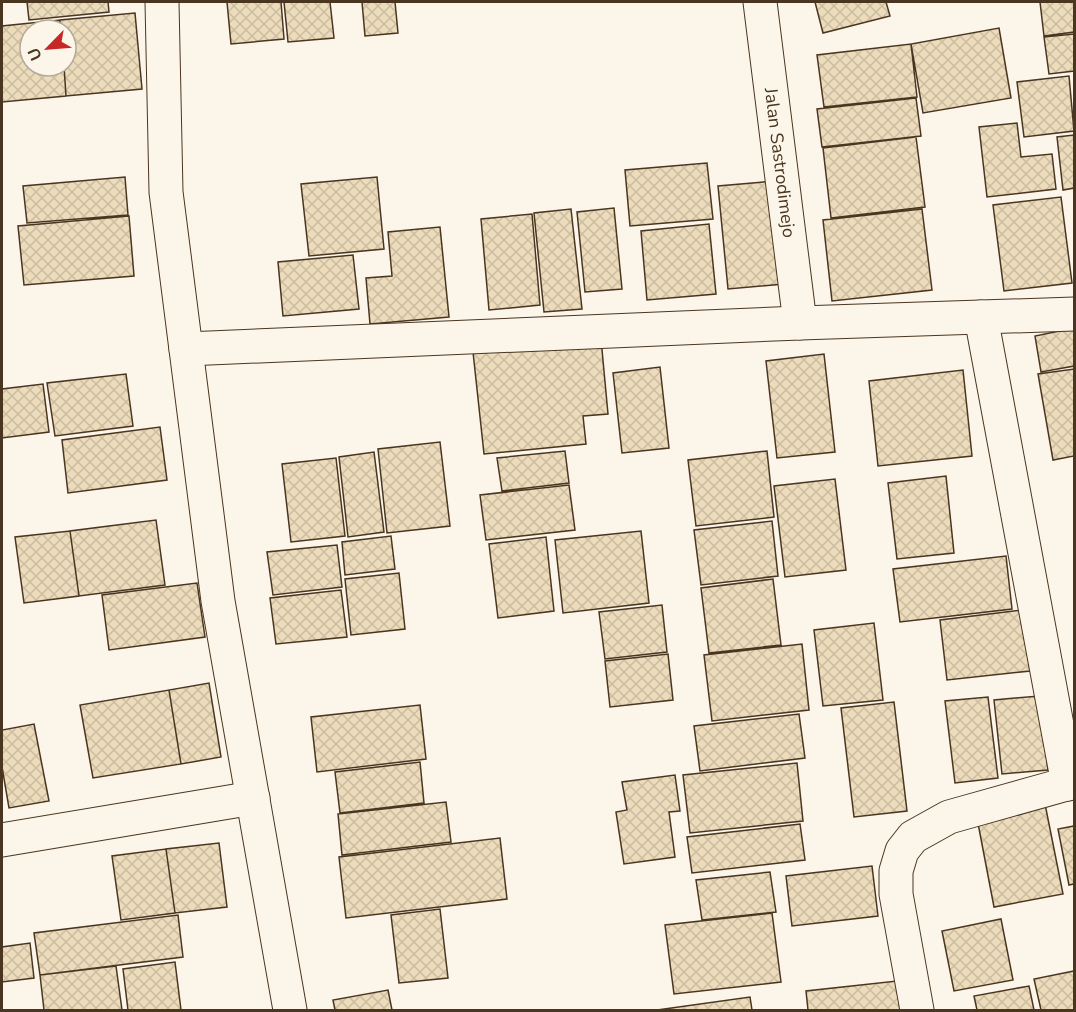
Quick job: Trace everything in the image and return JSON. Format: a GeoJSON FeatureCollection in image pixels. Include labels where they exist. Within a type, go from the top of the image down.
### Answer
{"type":"FeatureCollection","features":[{"type":"Feature","properties":{"kind":"street"},"geometry":{"type":"LineString","coordinates":[[162,2],[166,192],[218,600],[290,1011]]}},
{"type":"Feature","properties":{"kind":"street","name":"Jalan Sastrodimejo"},"geometry":{"type":"LineString","coordinates":[[760,2],[800,323]]}},
{"type":"Feature","properties":{"kind":"street"},"geometry":{"type":"LineString","coordinates":[[186,349],[1074,314]]}},
{"type":"Feature","properties":{"kind":"street"},"geometry":{"type":"LineString","coordinates":[[917,1011],[896,894],[896,871],[903,851],[913,837],[949,817],[1071,783],[981,317]]}},
{"type":"Feature","properties":{"kind":"street"},"geometry":{"type":"LineString","coordinates":[[2,840],[253,798]]}},
{"type":"Feature","properties":{"kind":"building"},"geometry":{"type":"Polygon","coordinates":[[[27,2],[108,2],[109,12],[29,18],[27,2]]]}},
{"type":"Feature","properties":{"kind":"building"},"geometry":{"type":"Polygon","coordinates":[[[227,2],[281,2],[284,39],[231,44],[227,2]]]}},
{"type":"Feature","properties":{"kind":"building"},"geometry":{"type":"Polygon","coordinates":[[[284,2],[330,2],[334,38],[288,42],[284,2]]]}},
{"type":"Feature","properties":{"kind":"building"},"geometry":{"type":"Polygon","coordinates":[[[362,2],[395,2],[398,33],[365,36],[362,2]]]}},
{"type":"Feature","properties":{"kind":"building"},"geometry":{"type":"Polygon","coordinates":[[[815,2],[886,2],[890,16],[823,33],[815,2]]]}},
{"type":"Feature","properties":{"kind":"building"},"geometry":{"type":"Polygon","coordinates":[[[1040,2],[1074,2],[1074,32],[1044,36],[1040,2]]]}},
{"type":"Feature","properties":{"kind":"building"},"geometry":{"type":"Polygon","coordinates":[[[135,13],[142,89],[66,96],[65,78],[78,78],[78,18],[135,13]]]}},
{"type":"Feature","properties":{"kind":"building"},"geometry":{"type":"Polygon","coordinates":[[[18,24],[18,78],[65,78],[66,96],[2,102],[2,26],[18,24]]]}},
{"type":"Feature","properties":{"kind":"building"},"geometry":{"type":"Polygon","coordinates":[[[999,28],[1011,98],[923,113],[911,44],[999,28]]]}},
{"type":"Feature","properties":{"kind":"building"},"geometry":{"type":"Polygon","coordinates":[[[1074,34],[1074,71],[1049,74],[1044,37],[1074,34]]]}},
{"type":"Feature","properties":{"kind":"building"},"geometry":{"type":"Polygon","coordinates":[[[911,44],[917,97],[824,107],[817,55],[911,44]]]}},
{"type":"Feature","properties":{"kind":"building"},"geometry":{"type":"Polygon","coordinates":[[[1069,76],[1074,131],[1024,137],[1017,82],[1069,76]]]}},
{"type":"Feature","properties":{"kind":"building"},"geometry":{"type":"Polygon","coordinates":[[[916,98],[921,136],[822,147],[817,109],[916,98]]]}},
{"type":"Feature","properties":{"kind":"building"},"geometry":{"type":"Polygon","coordinates":[[[1017,123],[1021,157],[1052,154],[1056,189],[987,197],[979,127],[1017,123]]]}},
{"type":"Feature","properties":{"kind":"building"},"geometry":{"type":"Polygon","coordinates":[[[1074,135],[1074,188],[1063,190],[1057,137],[1074,135]]]}},
{"type":"Feature","properties":{"kind":"building"},"geometry":{"type":"Polygon","coordinates":[[[916,137],[925,207],[831,218],[823,148],[916,137]]]}},
{"type":"Feature","properties":{"kind":"building"},"geometry":{"type":"Polygon","coordinates":[[[707,163],[713,219],[630,226],[625,170],[707,163]]]}},
{"type":"Feature","properties":{"kind":"building"},"geometry":{"type":"Polygon","coordinates":[[[125,177],[128,215],[27,223],[23,186],[125,177]]]}},
{"type":"Feature","properties":{"kind":"building"},"geometry":{"type":"Polygon","coordinates":[[[377,177],[384,249],[309,256],[301,184],[377,177]]]}},
{"type":"Feature","properties":{"kind":"building"},"geometry":{"type":"Polygon","coordinates":[[[774,181],[784,284],[728,289],[718,186],[774,181]]]}},
{"type":"Feature","properties":{"kind":"building"},"geometry":{"type":"Polygon","coordinates":[[[1061,197],[1072,283],[1004,291],[993,205],[1061,197]]]}},
{"type":"Feature","properties":{"kind":"building"},"geometry":{"type":"Polygon","coordinates":[[[614,208],[622,289],[585,292],[577,212],[614,208]]]}},
{"type":"Feature","properties":{"kind":"building"},"geometry":{"type":"Polygon","coordinates":[[[571,209],[582,309],[544,312],[534,213],[571,209]]]}},
{"type":"Feature","properties":{"kind":"building"},"geometry":{"type":"Polygon","coordinates":[[[922,209],[932,290],[832,301],[823,220],[922,209]]]}},
{"type":"Feature","properties":{"kind":"building"},"geometry":{"type":"Polygon","coordinates":[[[532,214],[540,305],[489,310],[481,219],[532,214]]]}},
{"type":"Feature","properties":{"kind":"building"},"geometry":{"type":"Polygon","coordinates":[[[129,216],[134,276],[24,285],[18,226],[129,216]]]}},
{"type":"Feature","properties":{"kind":"building"},"geometry":{"type":"Polygon","coordinates":[[[709,224],[716,294],[647,300],[641,231],[709,224]]]}},
{"type":"Feature","properties":{"kind":"building"},"geometry":{"type":"Polygon","coordinates":[[[440,227],[449,317],[370,324],[366,278],[392,276],[388,232],[440,227]]]}},
{"type":"Feature","properties":{"kind":"building"},"geometry":{"type":"Polygon","coordinates":[[[353,255],[359,309],[283,316],[278,262],[353,255]]]}},
{"type":"Feature","properties":{"kind":"building"},"geometry":{"type":"Polygon","coordinates":[[[1074,328],[1074,366],[1041,372],[1035,336],[1074,328]]]}},
{"type":"Feature","properties":{"kind":"building"},"geometry":{"type":"Polygon","coordinates":[[[601,339],[608,414],[583,416],[586,444],[484,454],[473,352],[601,339]]]}},
{"type":"Feature","properties":{"kind":"building"},"geometry":{"type":"Polygon","coordinates":[[[824,354],[835,452],[777,458],[766,361],[824,354]]]}},
{"type":"Feature","properties":{"kind":"building"},"geometry":{"type":"Polygon","coordinates":[[[660,367],[669,448],[622,453],[613,373],[660,367]]]}},
{"type":"Feature","properties":{"kind":"building"},"geometry":{"type":"Polygon","coordinates":[[[1074,369],[1074,456],[1053,460],[1038,374],[1074,369]]]}},
{"type":"Feature","properties":{"kind":"building"},"geometry":{"type":"Polygon","coordinates":[[[963,370],[972,456],[878,466],[869,381],[963,370]]]}},
{"type":"Feature","properties":{"kind":"building"},"geometry":{"type":"Polygon","coordinates":[[[126,374],[133,426],[55,436],[47,383],[126,374]]]}},
{"type":"Feature","properties":{"kind":"building"},"geometry":{"type":"Polygon","coordinates":[[[43,384],[49,432],[2,438],[2,389],[43,384]]]}},
{"type":"Feature","properties":{"kind":"building"},"geometry":{"type":"Polygon","coordinates":[[[160,427],[167,480],[68,493],[62,440],[160,427]]]}},
{"type":"Feature","properties":{"kind":"building"},"geometry":{"type":"Polygon","coordinates":[[[440,442],[450,526],[387,533],[378,449],[440,442]]]}},
{"type":"Feature","properties":{"kind":"building"},"geometry":{"type":"Polygon","coordinates":[[[565,451],[569,483],[502,491],[497,458],[565,451]]]}},
{"type":"Feature","properties":{"kind":"building"},"geometry":{"type":"Polygon","coordinates":[[[767,451],[774,517],[696,526],[688,460],[767,451]]]}},
{"type":"Feature","properties":{"kind":"building"},"geometry":{"type":"Polygon","coordinates":[[[374,452],[384,532],[348,537],[339,457],[374,452]]]}},
{"type":"Feature","properties":{"kind":"building"},"geometry":{"type":"Polygon","coordinates":[[[336,458],[345,536],[291,542],[282,464],[336,458]]]}},
{"type":"Feature","properties":{"kind":"building"},"geometry":{"type":"Polygon","coordinates":[[[946,476],[954,553],[897,559],[888,483],[946,476]]]}},
{"type":"Feature","properties":{"kind":"building"},"geometry":{"type":"Polygon","coordinates":[[[835,479],[846,570],[785,577],[774,486],[835,479]]]}},
{"type":"Feature","properties":{"kind":"building"},"geometry":{"type":"Polygon","coordinates":[[[569,485],[575,530],[486,540],[480,495],[569,485]]]}},
{"type":"Feature","properties":{"kind":"building"},"geometry":{"type":"Polygon","coordinates":[[[156,520],[165,585],[79,596],[70,531],[156,520]]]}},
{"type":"Feature","properties":{"kind":"building"},"geometry":{"type":"Polygon","coordinates":[[[772,521],[778,576],[701,585],[694,530],[772,521]]]}},
{"type":"Feature","properties":{"kind":"building"},"geometry":{"type":"Polygon","coordinates":[[[70,531],[79,596],[24,603],[15,537],[70,531]]]}},
{"type":"Feature","properties":{"kind":"building"},"geometry":{"type":"Polygon","coordinates":[[[641,531],[649,603],[563,613],[555,540],[641,531]]]}},
{"type":"Feature","properties":{"kind":"building"},"geometry":{"type":"Polygon","coordinates":[[[391,536],[395,569],[345,575],[342,542],[391,536]]]}},
{"type":"Feature","properties":{"kind":"building"},"geometry":{"type":"Polygon","coordinates":[[[546,537],[554,611],[498,618],[489,544],[546,537]]]}},
{"type":"Feature","properties":{"kind":"building"},"geometry":{"type":"Polygon","coordinates":[[[337,545],[342,587],[273,595],[267,552],[337,545]]]}},
{"type":"Feature","properties":{"kind":"building"},"geometry":{"type":"Polygon","coordinates":[[[1006,556],[1012,609],[900,622],[893,569],[1006,556]]]}},
{"type":"Feature","properties":{"kind":"building"},"geometry":{"type":"Polygon","coordinates":[[[399,573],[405,629],[351,635],[345,579],[399,573]]]}},
{"type":"Feature","properties":{"kind":"building"},"geometry":{"type":"Polygon","coordinates":[[[773,579],[781,645],[709,653],[701,588],[773,579]]]}},
{"type":"Feature","properties":{"kind":"building"},"geometry":{"type":"Polygon","coordinates":[[[197,583],[205,637],[109,650],[102,595],[197,583]]]}},
{"type":"Feature","properties":{"kind":"building"},"geometry":{"type":"Polygon","coordinates":[[[341,590],[347,637],[276,644],[270,598],[341,590]]]}},
{"type":"Feature","properties":{"kind":"building"},"geometry":{"type":"Polygon","coordinates":[[[662,605],[667,652],[605,659],[599,612],[662,605]]]}},
{"type":"Feature","properties":{"kind":"building"},"geometry":{"type":"Polygon","coordinates":[[[1022,610],[1030,671],[947,680],[940,620],[1022,610]]]}},
{"type":"Feature","properties":{"kind":"building"},"geometry":{"type":"Polygon","coordinates":[[[874,623],[883,700],[823,706],[814,630],[874,623]]]}},
{"type":"Feature","properties":{"kind":"building"},"geometry":{"type":"Polygon","coordinates":[[[802,644],[809,710],[712,721],[704,655],[802,644]]]}},
{"type":"Feature","properties":{"kind":"building"},"geometry":{"type":"Polygon","coordinates":[[[668,654],[673,700],[610,707],[605,661],[668,654]]]}},
{"type":"Feature","properties":{"kind":"building"},"geometry":{"type":"Polygon","coordinates":[[[209,683],[221,757],[181,764],[169,690],[209,683]]]}},
{"type":"Feature","properties":{"kind":"building"},"geometry":{"type":"Polygon","coordinates":[[[169,690],[181,764],[93,778],[80,705],[169,690]]]}},
{"type":"Feature","properties":{"kind":"building"},"geometry":{"type":"Polygon","coordinates":[[[1039,696],[1048,770],[1002,774],[994,700],[1039,696]]]}},
{"type":"Feature","properties":{"kind":"building"},"geometry":{"type":"Polygon","coordinates":[[[988,697],[998,778],[955,783],[945,701],[988,697]]]}},
{"type":"Feature","properties":{"kind":"building"},"geometry":{"type":"Polygon","coordinates":[[[894,702],[907,811],[854,817],[841,708],[894,702]]]}},
{"type":"Feature","properties":{"kind":"building"},"geometry":{"type":"Polygon","coordinates":[[[420,705],[426,759],[317,772],[311,717],[420,705]]]}},
{"type":"Feature","properties":{"kind":"building"},"geometry":{"type":"Polygon","coordinates":[[[799,714],[805,758],[700,771],[694,726],[799,714]]]}},
{"type":"Feature","properties":{"kind":"building"},"geometry":{"type":"Polygon","coordinates":[[[34,724],[49,801],[9,808],[2,767],[2,730],[34,724]]]}},
{"type":"Feature","properties":{"kind":"building"},"geometry":{"type":"Polygon","coordinates":[[[420,762],[424,803],[340,813],[335,772],[420,762]]]}},
{"type":"Feature","properties":{"kind":"building"},"geometry":{"type":"Polygon","coordinates":[[[797,763],[803,821],[690,833],[683,775],[797,763]]]}},
{"type":"Feature","properties":{"kind":"building"},"geometry":{"type":"Polygon","coordinates":[[[675,775],[680,811],[669,812],[675,857],[624,864],[616,812],[627,810],[622,782],[675,775]]]}},
{"type":"Feature","properties":{"kind":"building"},"geometry":{"type":"Polygon","coordinates":[[[446,802],[451,842],[342,855],[338,814],[446,802]]]}},
{"type":"Feature","properties":{"kind":"building"},"geometry":{"type":"Polygon","coordinates":[[[1045,804],[1063,894],[994,907],[977,818],[1045,804]]]}},
{"type":"Feature","properties":{"kind":"building"},"geometry":{"type":"Polygon","coordinates":[[[800,824],[805,860],[692,873],[687,837],[800,824]]]}},
{"type":"Feature","properties":{"kind":"building"},"geometry":{"type":"Polygon","coordinates":[[[1074,826],[1074,884],[1069,885],[1058,829],[1074,826]]]}},
{"type":"Feature","properties":{"kind":"building"},"geometry":{"type":"Polygon","coordinates":[[[500,838],[507,899],[346,918],[339,857],[500,838]]]}},
{"type":"Feature","properties":{"kind":"building"},"geometry":{"type":"Polygon","coordinates":[[[219,843],[227,907],[175,913],[166,849],[219,843]]]}},
{"type":"Feature","properties":{"kind":"building"},"geometry":{"type":"Polygon","coordinates":[[[166,849],[175,913],[121,920],[112,856],[166,849]]]}},
{"type":"Feature","properties":{"kind":"building"},"geometry":{"type":"Polygon","coordinates":[[[872,866],[878,916],[792,926],[786,876],[872,866]]]}},
{"type":"Feature","properties":{"kind":"building"},"geometry":{"type":"Polygon","coordinates":[[[770,872],[776,912],[702,920],[696,880],[770,872]]]}},
{"type":"Feature","properties":{"kind":"building"},"geometry":{"type":"Polygon","coordinates":[[[440,909],[448,978],[399,983],[391,915],[440,909]]]}},
{"type":"Feature","properties":{"kind":"building"},"geometry":{"type":"Polygon","coordinates":[[[772,913],[781,982],[674,994],[665,925],[772,913]]]}},
{"type":"Feature","properties":{"kind":"building"},"geometry":{"type":"Polygon","coordinates":[[[178,915],[183,957],[40,975],[34,933],[178,915]]]}},
{"type":"Feature","properties":{"kind":"building"},"geometry":{"type":"Polygon","coordinates":[[[1001,919],[1013,980],[954,991],[942,931],[1001,919]]]}},
{"type":"Feature","properties":{"kind":"building"},"geometry":{"type":"Polygon","coordinates":[[[30,943],[34,978],[2,982],[2,947],[30,943]]]}},
{"type":"Feature","properties":{"kind":"building"},"geometry":{"type":"Polygon","coordinates":[[[175,962],[181,1010],[128,1010],[123,969],[175,962]]]}},
{"type":"Feature","properties":{"kind":"building"},"geometry":{"type":"Polygon","coordinates":[[[116,966],[122,1010],[44,1010],[40,975],[116,966]]]}},
{"type":"Feature","properties":{"kind":"building"},"geometry":{"type":"Polygon","coordinates":[[[1074,971],[1074,1010],[1041,1010],[1034,979],[1074,971]]]}},
{"type":"Feature","properties":{"kind":"building"},"geometry":{"type":"Polygon","coordinates":[[[897,981],[900,1010],[808,1010],[806,991],[897,981]]]}},
{"type":"Feature","properties":{"kind":"building"},"geometry":{"type":"Polygon","coordinates":[[[1029,986],[1034,1010],[977,1010],[974,996],[1029,986]]]}},
{"type":"Feature","properties":{"kind":"building"},"geometry":{"type":"Polygon","coordinates":[[[388,990],[392,1010],[335,1010],[333,1000],[388,990]]]}},
{"type":"Feature","properties":{"kind":"building"},"geometry":{"type":"Polygon","coordinates":[[[750,997],[752,1010],[657,1010],[750,997]]]}}]}
